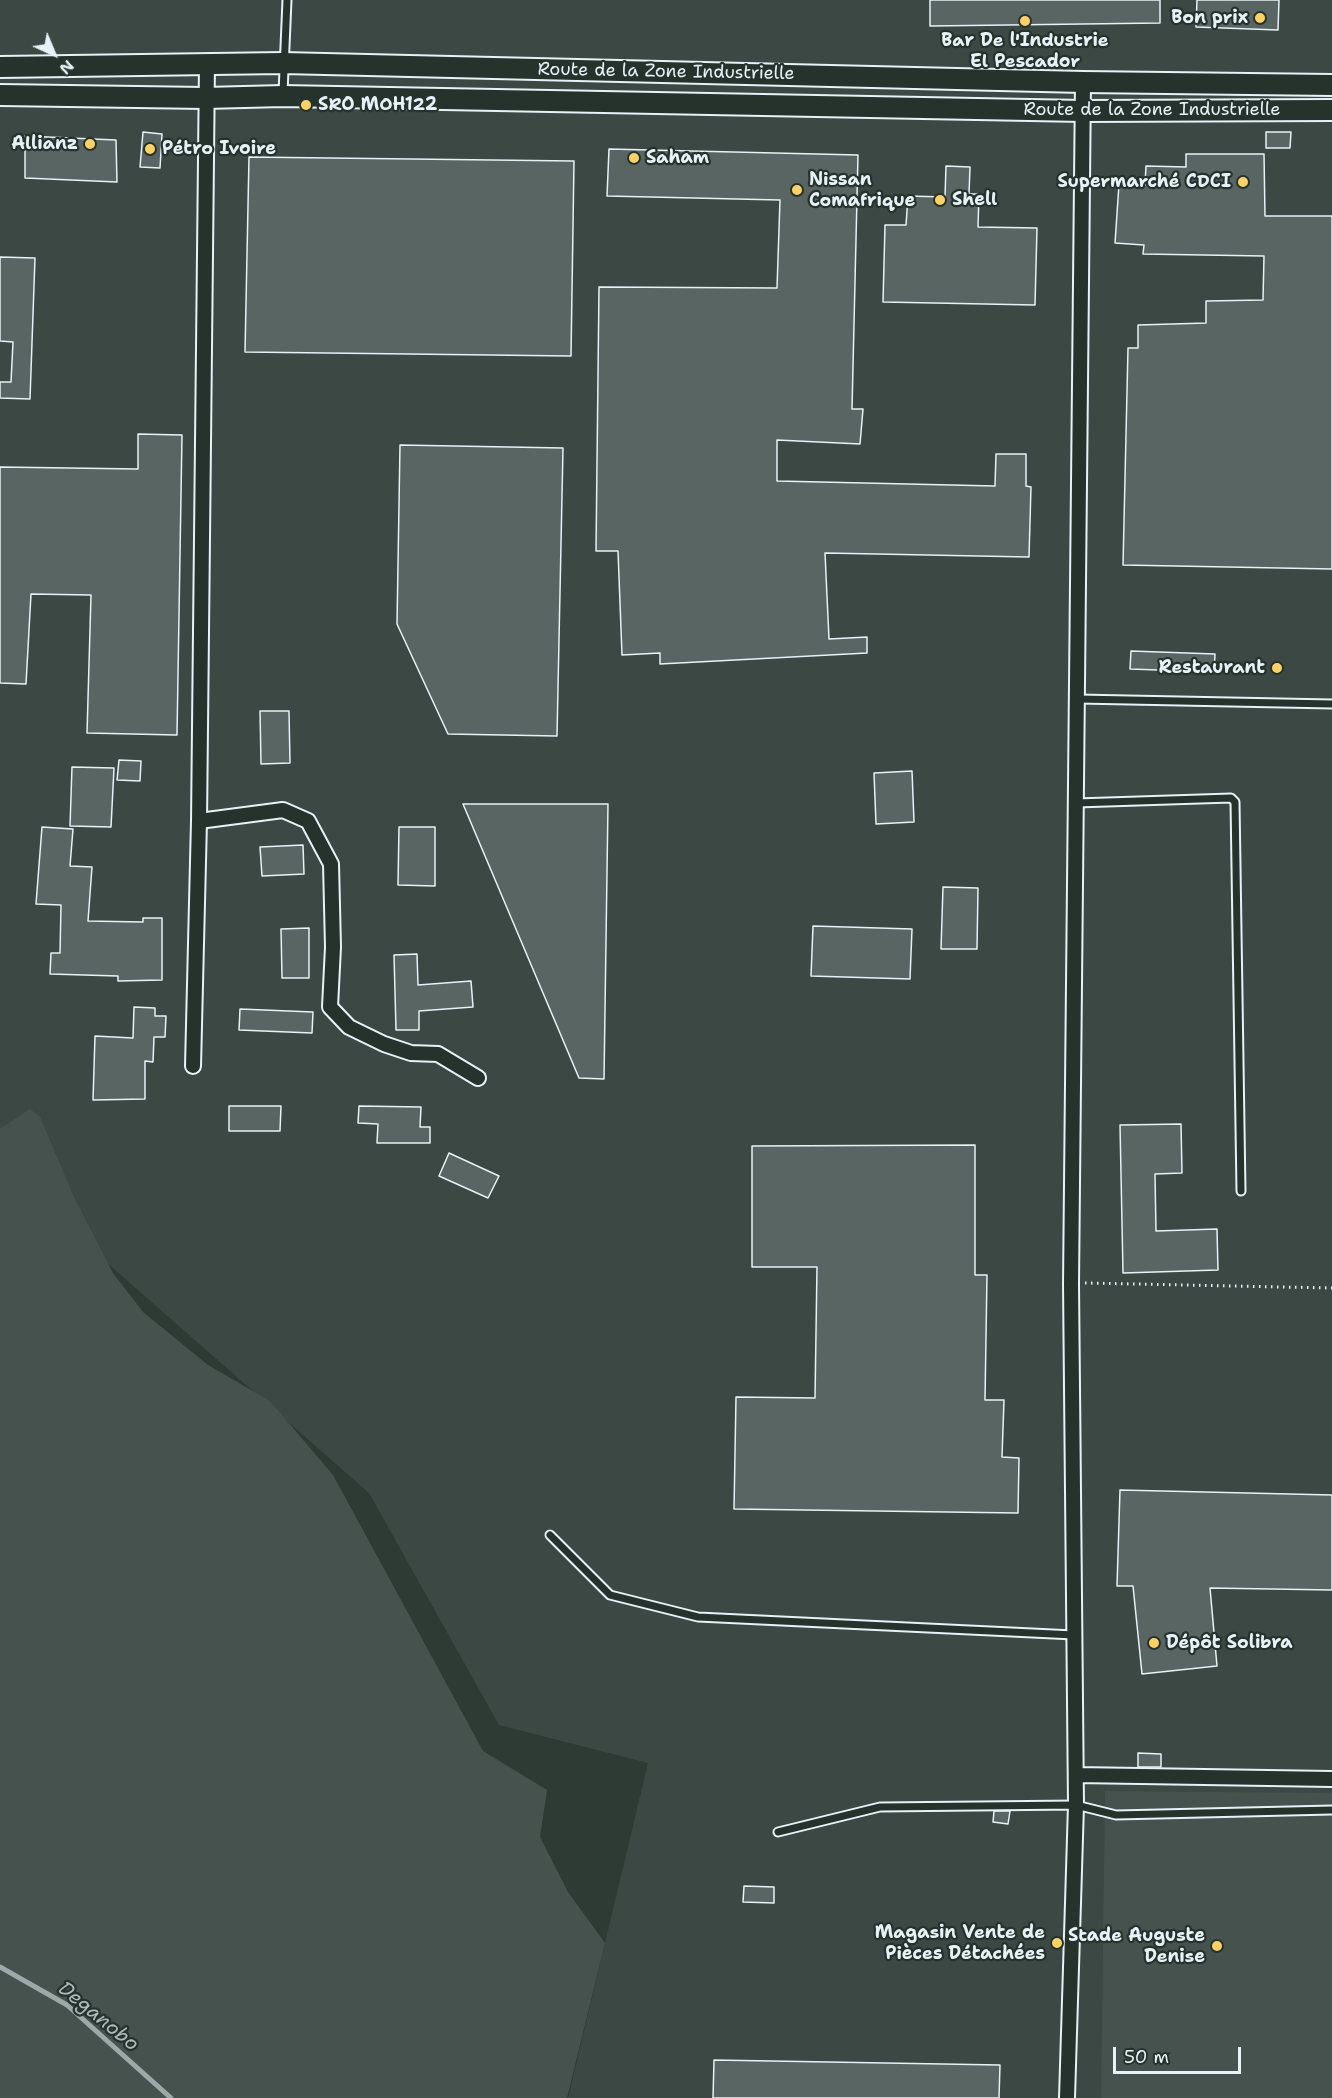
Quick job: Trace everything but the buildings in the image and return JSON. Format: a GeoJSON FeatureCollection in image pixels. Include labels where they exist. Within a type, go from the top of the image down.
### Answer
{"type":"FeatureCollection","features":[{"type":"Feature","properties":{"kind":"main road","name":"Route de la Zone Industrielle"},"geometry":{"type":"LineString","coordinates":[[0,67],[283,63],[1083,82],[1332,85]]}},
{"type":"Feature","properties":{"kind":"main road","name":"Route de la Zone Industrielle"},"geometry":{"type":"LineString","coordinates":[[0,94],[206,98],[283,96],[1083,111],[1332,110]]}},
{"type":"Feature","properties":{"kind":"street"},"geometry":{"type":"LineString","coordinates":[[193,1066],[199,821],[207,64]]}},
{"type":"Feature","properties":{"kind":"street"},"geometry":{"type":"LineString","coordinates":[[1068,2098],[1077,1775],[1071,1283],[1083,82]]}},
{"type":"Feature","properties":{"kind":"street"},"geometry":{"type":"LineString","coordinates":[[199,821],[283,810],[308,821],[331,864],[333,948],[330,1007],[349,1027],[375,1040],[411,1053],[438,1054],[478,1078]]}},
{"type":"Feature","properties":{"kind":"street"},"geometry":{"type":"LineString","coordinates":[[1077,1775],[1332,1779]]}},
{"type":"Feature","properties":{"kind":"lane"},"geometry":{"type":"LineString","coordinates":[[283,96],[287,0]]}},
{"type":"Feature","properties":{"kind":"lane"},"geometry":{"type":"LineString","coordinates":[[1078,699],[1332,704]]}},
{"type":"Feature","properties":{"kind":"lane"},"geometry":{"type":"LineString","coordinates":[[1076,802],[1231,798],[1235,802],[1241,1191]]}},
{"type":"Feature","properties":{"kind":"lane"},"geometry":{"type":"LineString","coordinates":[[550,1536],[610,1595],[698,1617],[1074,1635]]}},
{"type":"Feature","properties":{"kind":"lane"},"geometry":{"type":"LineString","coordinates":[[778,1833],[880,1807],[1076,1805],[1116,1815],[1332,1810]]}},
{"type":"Feature","properties":{"kind":"path"},"geometry":{"type":"LineString","coordinates":[[1071,1283],[1332,1288]]}},
{"type":"Feature","properties":{"kind":"shaded area"},"geometry":{"type":"Polygon","coordinates":[[[0,0],[1332,0],[1332,2098],[568,2098],[648,1763],[499,1725],[369,1493],[0,1169],[0,0]]]}},
{"type":"Feature","properties":{"kind":"shaded area"},"geometry":{"type":"Polygon","coordinates":[[[30,1109],[40,1117],[74,1197],[113,1273],[143,1312],[208,1365],[270,1401],[333,1475],[483,1751],[547,1790],[540,1837],[568,1892],[605,1943],[567,2098],[0,2098],[0,1129],[30,1109]]]}},
{"type":"Feature","properties":{"kind":"shaded area","name":"Stade Auguste Denise"},"geometry":{"type":"Polygon","coordinates":[[[1105,1791],[1332,1793],[1332,2098],[1101,2098],[1105,1791]]]}},
{"type":"Feature","properties":{"kind":"waterway","name":"Deganobo"},"geometry":{"type":"LineString","coordinates":[[0,1967],[67,2005],[171,2098]]}},
{"type":"Feature","properties":{"kind":"place","name":"Bon prix"},"geometry":{"type":"Point","coordinates":[1260,18]}},
{"type":"Feature","properties":{"kind":"place","name":"Bar De l'Industrie El Pescador"},"geometry":{"type":"Point","coordinates":[1025,21]}},
{"type":"Feature","properties":{"kind":"place","name":"SRO MOH122"},"geometry":{"type":"Point","coordinates":[306,105]}},
{"type":"Feature","properties":{"kind":"place","name":"Allianz"},"geometry":{"type":"Point","coordinates":[90,144]}},
{"type":"Feature","properties":{"kind":"place","name":"Pétro Ivoire"},"geometry":{"type":"Point","coordinates":[150,149]}},
{"type":"Feature","properties":{"kind":"place","name":"Saham"},"geometry":{"type":"Point","coordinates":[634,158]}},
{"type":"Feature","properties":{"kind":"place","name":"Supermarché CDCI"},"geometry":{"type":"Point","coordinates":[1243,182]}},
{"type":"Feature","properties":{"kind":"place","name":"Nissan Comafrique"},"geometry":{"type":"Point","coordinates":[797,190]}},
{"type":"Feature","properties":{"kind":"place","name":"Shell"},"geometry":{"type":"Point","coordinates":[940,200]}},
{"type":"Feature","properties":{"kind":"place","name":"Restaurant"},"geometry":{"type":"Point","coordinates":[1277,668]}},
{"type":"Feature","properties":{"kind":"place","name":"Dépôt Solibra"},"geometry":{"type":"Point","coordinates":[1154,1643]}},
{"type":"Feature","properties":{"kind":"place","name":"Magasin Vente de Pièces Détachées"},"geometry":{"type":"Point","coordinates":[1057,1943]}},
{"type":"Feature","properties":{"kind":"place","name":"Stade Auguste Denise"},"geometry":{"type":"Point","coordinates":[1217,1946]}}]}
